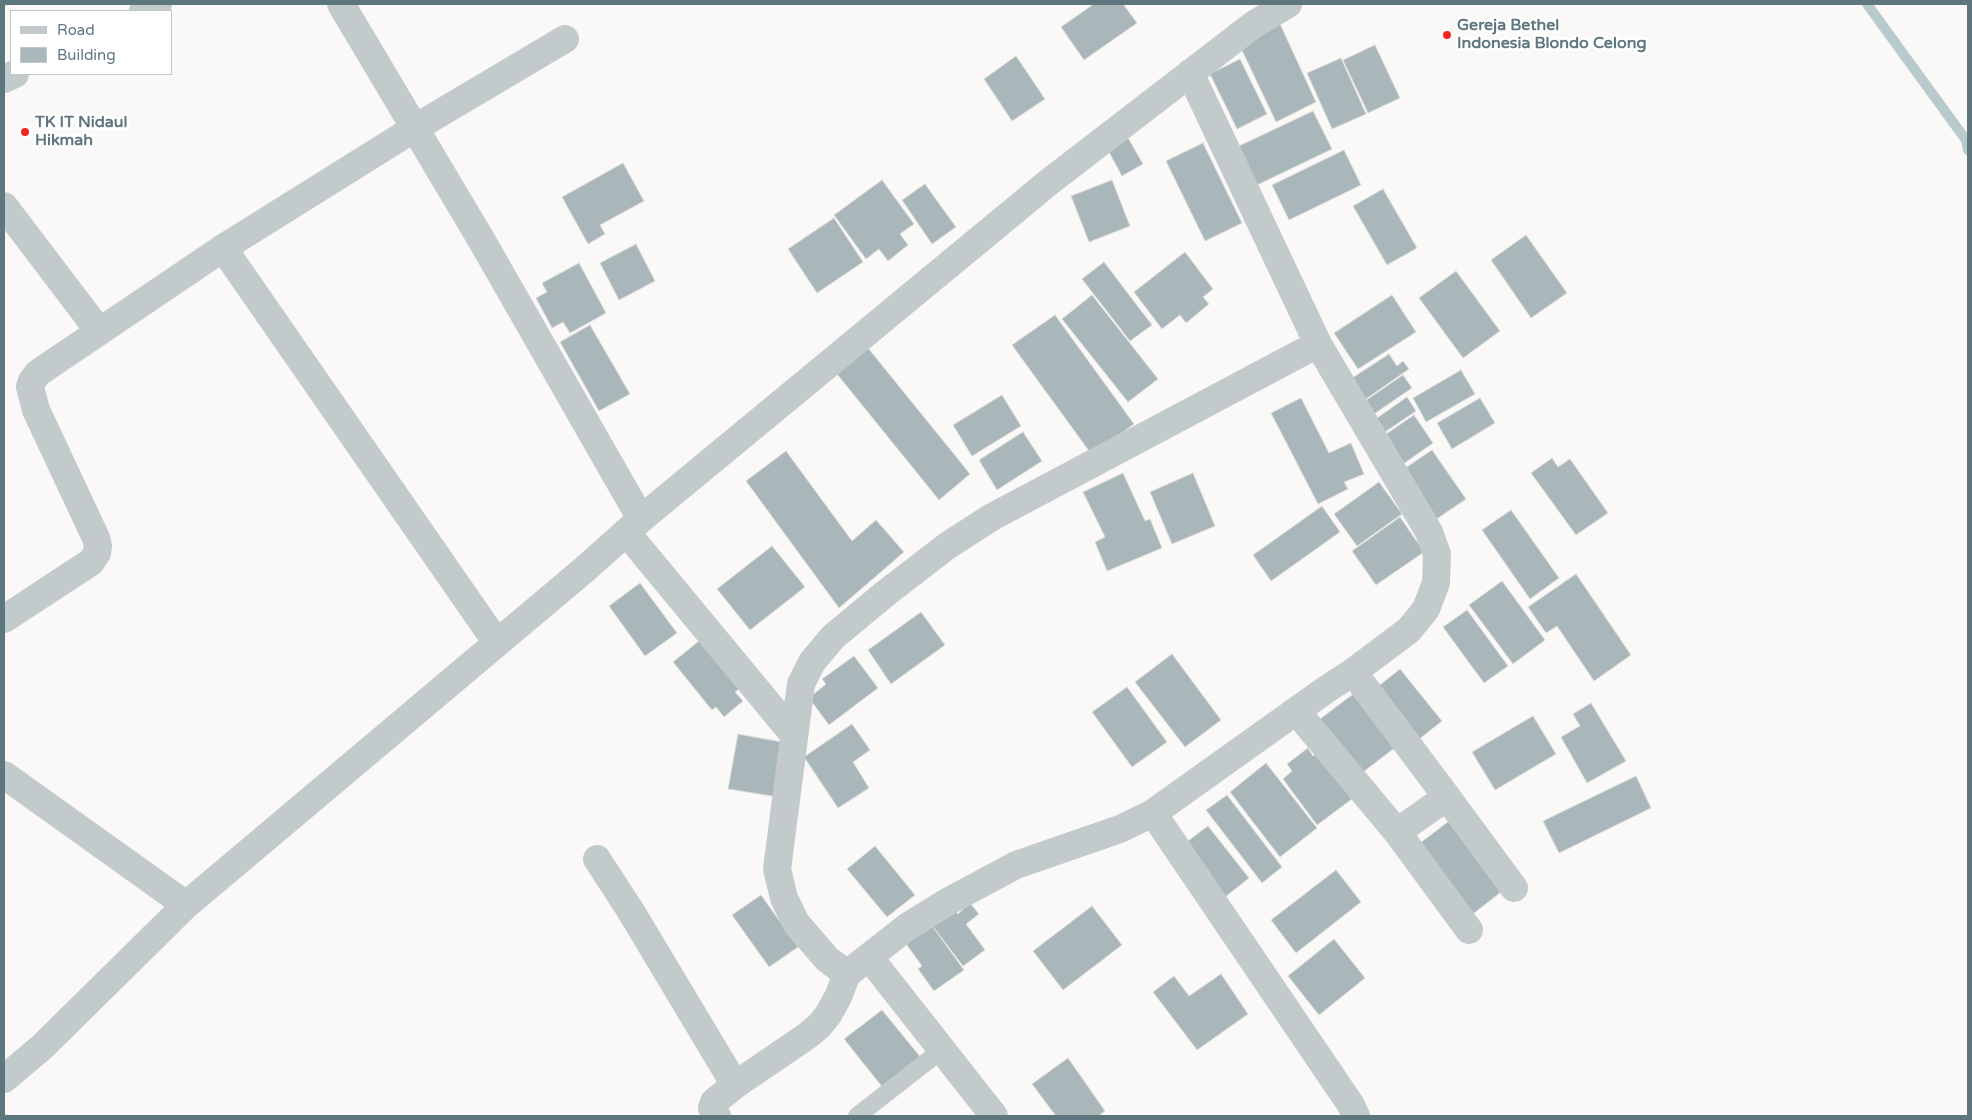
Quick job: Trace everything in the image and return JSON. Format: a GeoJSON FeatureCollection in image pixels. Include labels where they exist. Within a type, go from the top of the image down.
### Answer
{"type":"FeatureCollection","features":[{"type":"Feature","properties":{"kind":"street"},"geometry":{"type":"LineString","coordinates":[[145,10],[158,4]]}},
{"type":"Feature","properties":{"kind":"street"},"geometry":{"type":"LineString","coordinates":[[341,4],[414,128],[633,526],[794,735]]}},
{"type":"Feature","properties":{"kind":"street"},"geometry":{"type":"LineString","coordinates":[[10,1074],[42,1047],[186,905],[585,569],[633,526],[1049,182],[1190,74],[1250,15],[1288,4]]}},
{"type":"Feature","properties":{"kind":"street"},"geometry":{"type":"LineString","coordinates":[[4,618],[91,562],[98,546],[36,410],[30,387],[38,373],[224,248],[414,128],[566,39]]}},
{"type":"Feature","properties":{"kind":"street"},"geometry":{"type":"LineString","coordinates":[[716,1116],[712,1108],[714,1102],[819,1026],[828,1015],[847,974],[907,927],[949,901],[1016,865],[1120,829],[1153,813],[1353,672],[1409,630],[1426,609],[1436,582],[1437,554],[1429,532],[1318,344],[1190,74]]}},
{"type":"Feature","properties":{"kind":"street"},"geometry":{"type":"LineString","coordinates":[[4,206],[99,331]]}},
{"type":"Feature","properties":{"kind":"street"},"geometry":{"type":"LineString","coordinates":[[224,248],[496,642]]}},
{"type":"Feature","properties":{"kind":"street"},"geometry":{"type":"LineString","coordinates":[[847,974],[827,959],[796,923],[784,898],[777,869],[801,684],[812,662],[833,637],[886,593],[947,546],[992,517],[1318,344]]}},
{"type":"Feature","properties":{"kind":"street"},"geometry":{"type":"LineString","coordinates":[[1353,672],[1514,888]]}},
{"type":"Feature","properties":{"kind":"street"},"geometry":{"type":"LineString","coordinates":[[1296,711],[1397,832],[1469,930]]}},
{"type":"Feature","properties":{"kind":"street"},"geometry":{"type":"LineString","coordinates":[[4,775],[186,905]]}},
{"type":"Feature","properties":{"kind":"street"},"geometry":{"type":"LineString","coordinates":[[1397,832],[1447,797]]}},
{"type":"Feature","properties":{"kind":"street"},"geometry":{"type":"LineString","coordinates":[[1153,813],[1351,1105],[1356,1116]]}},
{"type":"Feature","properties":{"kind":"street"},"geometry":{"type":"LineString","coordinates":[[596,859],[632,913],[735,1085]]}},
{"type":"Feature","properties":{"kind":"street"},"geometry":{"type":"LineString","coordinates":[[870,957],[994,1116]]}},
{"type":"Feature","properties":{"kind":"lane"},"geometry":{"type":"LineString","coordinates":[[857,1116],[943,1049]]}},
{"type":"Feature","properties":{"kind":"building"},"geometry":{"type":"Polygon","coordinates":[[[1094,4],[1123,4],[1137,23],[1084,60],[1061,27],[1094,4]]]}},
{"type":"Feature","properties":{"kind":"building"},"geometry":{"type":"Polygon","coordinates":[[[1280,24],[1316,102],[1276,122],[1239,44],[1280,24]]]}},
{"type":"Feature","properties":{"kind":"building"},"geometry":{"type":"Polygon","coordinates":[[[1375,45],[1400,98],[1368,113],[1343,60],[1375,45]]]}},
{"type":"Feature","properties":{"kind":"building"},"geometry":{"type":"Polygon","coordinates":[[[1016,56],[1045,99],[1012,121],[984,79],[1016,56]]]}},
{"type":"Feature","properties":{"kind":"building"},"geometry":{"type":"Polygon","coordinates":[[[1341,58],[1366,114],[1332,129],[1307,73],[1341,58]]]}},
{"type":"Feature","properties":{"kind":"building"},"geometry":{"type":"Polygon","coordinates":[[[1240,59],[1267,114],[1237,129],[1210,74],[1240,59]]]}},
{"type":"Feature","properties":{"kind":"building"},"geometry":{"type":"Polygon","coordinates":[[[1313,111],[1332,149],[1257,185],[1239,146],[1313,111]]]}},
{"type":"Feature","properties":{"kind":"building"},"geometry":{"type":"Polygon","coordinates":[[[1124,131],[1143,164],[1122,176],[1104,143],[1124,131]]]}},
{"type":"Feature","properties":{"kind":"building"},"geometry":{"type":"Polygon","coordinates":[[[1203,143],[1242,223],[1205,241],[1166,161],[1203,143]]]}},
{"type":"Feature","properties":{"kind":"building"},"geometry":{"type":"Polygon","coordinates":[[[1344,150],[1361,185],[1289,220],[1272,185],[1344,150]]]}},
{"type":"Feature","properties":{"kind":"building"},"geometry":{"type":"Polygon","coordinates":[[[623,163],[644,201],[600,225],[605,234],[588,244],[562,197],[623,163]]]}},
{"type":"Feature","properties":{"kind":"building"},"geometry":{"type":"Polygon","coordinates":[[[882,180],[914,224],[900,234],[908,245],[888,261],[879,249],[866,259],[834,215],[882,180]]]}},
{"type":"Feature","properties":{"kind":"building"},"geometry":{"type":"Polygon","coordinates":[[[1112,180],[1130,226],[1089,242],[1071,196],[1112,180]]]}},
{"type":"Feature","properties":{"kind":"building"},"geometry":{"type":"Polygon","coordinates":[[[925,184],[956,227],[932,244],[902,200],[925,184]]]}},
{"type":"Feature","properties":{"kind":"building"},"geometry":{"type":"Polygon","coordinates":[[[1383,189],[1417,248],[1387,265],[1353,206],[1383,189]]]}},
{"type":"Feature","properties":{"kind":"building"},"geometry":{"type":"Polygon","coordinates":[[[834,218],[863,262],[817,293],[788,249],[834,218]]]}},
{"type":"Feature","properties":{"kind":"building"},"geometry":{"type":"Polygon","coordinates":[[[1526,235],[1567,293],[1531,318],[1491,260],[1526,235]]]}},
{"type":"Feature","properties":{"kind":"building"},"geometry":{"type":"Polygon","coordinates":[[[636,244],[655,281],[619,300],[600,263],[636,244]]]}},
{"type":"Feature","properties":{"kind":"building"},"geometry":{"type":"Polygon","coordinates":[[[1185,252],[1213,289],[1203,297],[1209,304],[1186,323],[1180,315],[1162,329],[1134,292],[1185,252]]]}},
{"type":"Feature","properties":{"kind":"building"},"geometry":{"type":"Polygon","coordinates":[[[1104,262],[1152,325],[1130,341],[1082,279],[1104,262]]]}},
{"type":"Feature","properties":{"kind":"building"},"geometry":{"type":"Polygon","coordinates":[[[579,263],[606,313],[570,333],[563,322],[552,328],[536,298],[547,292],[542,283],[579,263]]]}},
{"type":"Feature","properties":{"kind":"building"},"geometry":{"type":"Polygon","coordinates":[[[1456,271],[1500,331],[1463,358],[1419,298],[1456,271]]]}},
{"type":"Feature","properties":{"kind":"building"},"geometry":{"type":"Polygon","coordinates":[[[1092,295],[1158,379],[1128,402],[1062,319],[1092,295]]]}},
{"type":"Feature","properties":{"kind":"building"},"geometry":{"type":"Polygon","coordinates":[[[1392,295],[1416,332],[1358,369],[1334,333],[1392,295]]]}},
{"type":"Feature","properties":{"kind":"building"},"geometry":{"type":"Polygon","coordinates":[[[1055,315],[1134,424],[1092,455],[1012,345],[1055,315]]]}},
{"type":"Feature","properties":{"kind":"building"},"geometry":{"type":"Polygon","coordinates":[[[590,325],[630,394],[599,411],[560,342],[590,325]]]}},
{"type":"Feature","properties":{"kind":"building"},"geometry":{"type":"Polygon","coordinates":[[[868,348],[970,474],[939,500],[837,374],[868,348]]]}},
{"type":"Feature","properties":{"kind":"building"},"geometry":{"type":"Polygon","coordinates":[[[1389,354],[1397,366],[1403,361],[1409,369],[1360,403],[1346,382],[1389,354]]]}},
{"type":"Feature","properties":{"kind":"building"},"geometry":{"type":"Polygon","coordinates":[[[1461,370],[1475,394],[1426,422],[1413,398],[1461,370]]]}},
{"type":"Feature","properties":{"kind":"building"},"geometry":{"type":"Polygon","coordinates":[[[1403,375],[1412,388],[1371,416],[1362,403],[1403,375]]]}},
{"type":"Feature","properties":{"kind":"building"},"geometry":{"type":"Polygon","coordinates":[[[1002,395],[1021,426],[972,456],[953,425],[1002,395]]]}},
{"type":"Feature","properties":{"kind":"building"},"geometry":{"type":"Polygon","coordinates":[[[1407,397],[1416,411],[1379,436],[1370,423],[1407,397]]]}},
{"type":"Feature","properties":{"kind":"building"},"geometry":{"type":"Polygon","coordinates":[[[1301,398],[1329,453],[1351,443],[1364,474],[1344,482],[1348,489],[1318,504],[1271,413],[1301,398]]]}},
{"type":"Feature","properties":{"kind":"building"},"geometry":{"type":"Polygon","coordinates":[[[1480,398],[1495,423],[1452,449],[1437,423],[1480,398]]]}},
{"type":"Feature","properties":{"kind":"building"},"geometry":{"type":"Polygon","coordinates":[[[1414,415],[1433,443],[1396,469],[1376,441],[1414,415]]]}},
{"type":"Feature","properties":{"kind":"building"},"geometry":{"type":"Polygon","coordinates":[[[1023,432],[1042,461],[997,490],[979,460],[1023,432]]]}},
{"type":"Feature","properties":{"kind":"building"},"geometry":{"type":"Polygon","coordinates":[[[1432,450],[1466,499],[1435,520],[1401,471],[1432,450]]]}},
{"type":"Feature","properties":{"kind":"building"},"geometry":{"type":"Polygon","coordinates":[[[786,451],[852,541],[876,520],[904,552],[839,608],[746,481],[786,451]]]}},
{"type":"Feature","properties":{"kind":"building"},"geometry":{"type":"Polygon","coordinates":[[[1552,458],[1558,467],[1570,459],[1608,513],[1576,535],[1531,473],[1552,458]]]}},
{"type":"Feature","properties":{"kind":"building"},"geometry":{"type":"Polygon","coordinates":[[[1123,473],[1145,521],[1150,519],[1162,548],[1107,571],[1095,542],[1105,537],[1083,492],[1123,473]]]}},
{"type":"Feature","properties":{"kind":"building"},"geometry":{"type":"Polygon","coordinates":[[[1193,473],[1215,526],[1172,544],[1150,492],[1193,473]]]}},
{"type":"Feature","properties":{"kind":"building"},"geometry":{"type":"Polygon","coordinates":[[[1379,482],[1402,514],[1357,546],[1334,514],[1379,482]]]}},
{"type":"Feature","properties":{"kind":"building"},"geometry":{"type":"Polygon","coordinates":[[[1322,506],[1340,532],[1271,581],[1253,555],[1322,506]]]}},
{"type":"Feature","properties":{"kind":"building"},"geometry":{"type":"Polygon","coordinates":[[[1511,510],[1559,578],[1530,599],[1482,530],[1511,510]]]}},
{"type":"Feature","properties":{"kind":"building"},"geometry":{"type":"Polygon","coordinates":[[[1400,517],[1424,552],[1376,585],[1352,551],[1400,517]]]}},
{"type":"Feature","properties":{"kind":"building"},"geometry":{"type":"Polygon","coordinates":[[[772,546],[805,587],[750,630],[717,589],[772,546]]]}},
{"type":"Feature","properties":{"kind":"building"},"geometry":{"type":"Polygon","coordinates":[[[1576,574],[1631,655],[1594,681],[1557,626],[1546,633],[1528,607],[1576,574]]]}},
{"type":"Feature","properties":{"kind":"building"},"geometry":{"type":"Polygon","coordinates":[[[1502,581],[1545,640],[1513,664],[1469,605],[1502,581]]]}},
{"type":"Feature","properties":{"kind":"building"},"geometry":{"type":"Polygon","coordinates":[[[640,583],[677,633],[645,656],[609,606],[640,583]]]}},
{"type":"Feature","properties":{"kind":"building"},"geometry":{"type":"Polygon","coordinates":[[[1467,610],[1508,666],[1484,683],[1443,627],[1467,610]]]}},
{"type":"Feature","properties":{"kind":"building"},"geometry":{"type":"Polygon","coordinates":[[[921,612],[945,645],[891,684],[868,650],[921,612]]]}},
{"type":"Feature","properties":{"kind":"building"},"geometry":{"type":"Polygon","coordinates":[[[704,637],[743,686],[735,692],[743,701],[724,717],[716,707],[712,710],[673,662],[704,637]]]}},
{"type":"Feature","properties":{"kind":"building"},"geometry":{"type":"Polygon","coordinates":[[[1172,654],[1221,720],[1185,747],[1135,682],[1172,654]]]}},
{"type":"Feature","properties":{"kind":"building"},"geometry":{"type":"Polygon","coordinates":[[[854,656],[878,688],[829,725],[809,698],[826,684],[822,679],[854,656]]]}},
{"type":"Feature","properties":{"kind":"building"},"geometry":{"type":"Polygon","coordinates":[[[1400,669],[1442,721],[1413,744],[1371,692],[1400,669]]]}},
{"type":"Feature","properties":{"kind":"building"},"geometry":{"type":"Polygon","coordinates":[[[1127,687],[1167,742],[1132,767],[1092,712],[1127,687]]]}},
{"type":"Feature","properties":{"kind":"building"},"geometry":{"type":"Polygon","coordinates":[[[1356,692],[1397,746],[1358,776],[1316,722],[1356,692]]]}},
{"type":"Feature","properties":{"kind":"building"},"geometry":{"type":"Polygon","coordinates":[[[1591,703],[1626,761],[1587,783],[1561,737],[1580,726],[1573,714],[1591,703]]]}},
{"type":"Feature","properties":{"kind":"building"},"geometry":{"type":"Polygon","coordinates":[[[1533,716],[1556,754],[1495,790],[1472,752],[1533,716]]]}},
{"type":"Feature","properties":{"kind":"building"},"geometry":{"type":"Polygon","coordinates":[[[852,724],[870,750],[853,762],[869,788],[838,808],[804,757],[852,724]]]}},
{"type":"Feature","properties":{"kind":"building"},"geometry":{"type":"Polygon","coordinates":[[[738,734],[787,743],[778,797],[728,789],[738,734]]]}},
{"type":"Feature","properties":{"kind":"building"},"geometry":{"type":"Polygon","coordinates":[[[1308,748],[1313,756],[1322,750],[1356,796],[1317,825],[1283,779],[1292,771],[1287,764],[1308,748]]]}},
{"type":"Feature","properties":{"kind":"building"},"geometry":{"type":"Polygon","coordinates":[[[1266,763],[1317,828],[1280,857],[1230,792],[1266,763]]]}},
{"type":"Feature","properties":{"kind":"building"},"geometry":{"type":"Polygon","coordinates":[[[1636,776],[1651,808],[1559,853],[1543,821],[1636,776]]]}},
{"type":"Feature","properties":{"kind":"building"},"geometry":{"type":"Polygon","coordinates":[[[1227,795],[1282,867],[1262,883],[1206,810],[1227,795]]]}},
{"type":"Feature","properties":{"kind":"building"},"geometry":{"type":"Polygon","coordinates":[[[1453,818],[1506,888],[1469,917],[1415,847],[1453,818]]]}},
{"type":"Feature","properties":{"kind":"building"},"geometry":{"type":"Polygon","coordinates":[[[1208,826],[1249,878],[1225,897],[1184,844],[1208,826]]]}},
{"type":"Feature","properties":{"kind":"building"},"geometry":{"type":"Polygon","coordinates":[[[875,846],[915,895],[887,917],[847,869],[875,846]]]}},
{"type":"Feature","properties":{"kind":"building"},"geometry":{"type":"Polygon","coordinates":[[[1336,870],[1361,902],[1296,953],[1271,920],[1336,870]]]}},
{"type":"Feature","properties":{"kind":"building"},"geometry":{"type":"Polygon","coordinates":[[[761,895],[798,947],[769,967],[732,915],[761,895]]]}},
{"type":"Feature","properties":{"kind":"building"},"geometry":{"type":"Polygon","coordinates":[[[970,903],[979,914],[966,924],[985,950],[963,966],[931,924],[953,908],[958,914],[970,903]]]}},
{"type":"Feature","properties":{"kind":"building"},"geometry":{"type":"Polygon","coordinates":[[[1092,906],[1122,945],[1063,990],[1033,951],[1092,906]]]}},
{"type":"Feature","properties":{"kind":"building"},"geometry":{"type":"Polygon","coordinates":[[[930,923],[964,970],[934,991],[918,969],[922,966],[904,941],[930,923]]]}},
{"type":"Feature","properties":{"kind":"building"},"geometry":{"type":"Polygon","coordinates":[[[1334,939],[1365,978],[1319,1015],[1288,976],[1334,939]]]}},
{"type":"Feature","properties":{"kind":"building"},"geometry":{"type":"Polygon","coordinates":[[[1221,974],[1248,1014],[1197,1050],[1153,992],[1174,976],[1189,996],[1221,974]]]}},
{"type":"Feature","properties":{"kind":"building"},"geometry":{"type":"Polygon","coordinates":[[[882,1010],[922,1059],[884,1089],[844,1039],[882,1010]]]}},
{"type":"Feature","properties":{"kind":"building"},"geometry":{"type":"Polygon","coordinates":[[[1068,1058],[1105,1111],[1098,1116],[1056,1116],[1032,1084],[1068,1058]]]}},
{"type":"Feature","properties":{"kind":"waterway"},"geometry":{"type":"LineString","coordinates":[[1867,4],[1966,140],[1968,150]]}},
{"type":"Feature","properties":{"kind":"place","name":"Gereja Bethel Indonesia Blondo Celong"},"geometry":{"type":"Point","coordinates":[1447,35]}},
{"type":"Feature","properties":{"kind":"place","name":"TK IT Nidaul Hikmah"},"geometry":{"type":"Point","coordinates":[25,132]}}]}
